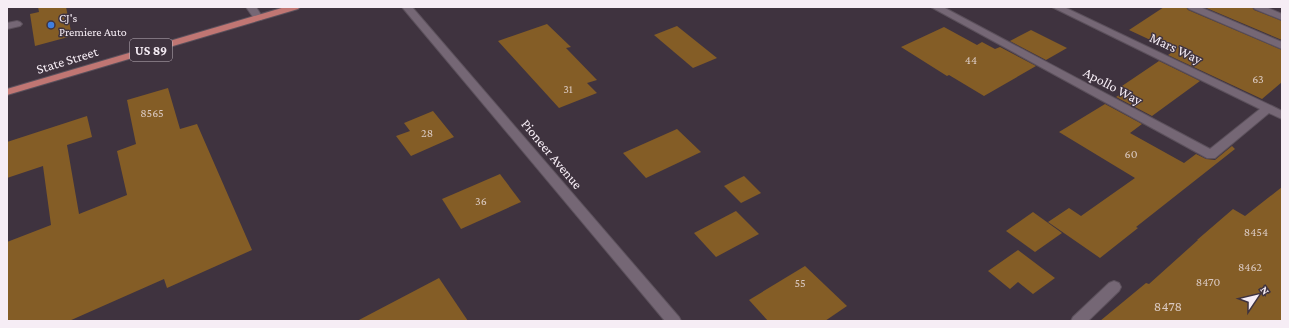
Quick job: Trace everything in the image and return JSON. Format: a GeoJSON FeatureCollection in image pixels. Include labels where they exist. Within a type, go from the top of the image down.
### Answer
{"type":"FeatureCollection","features":[{"type":"Feature","properties":{"kind":"main road","name":"State Street"},"geometry":{"type":"LineString","coordinates":[[7,92],[295,7]]}},
{"type":"Feature","properties":{"kind":"street"},"geometry":{"type":"LineString","coordinates":[[252,7],[258,18]]}},
{"type":"Feature","properties":{"kind":"street","name":"Pioneer Avenue"},"geometry":{"type":"LineString","coordinates":[[407,7],[674,321]]}},
{"type":"Feature","properties":{"kind":"street","name":"Apollo Way"},"geometry":{"type":"LineString","coordinates":[[936,7],[1211,155],[1268,108]]}},
{"type":"Feature","properties":{"kind":"street","name":"Mars Way"},"geometry":{"type":"LineString","coordinates":[[1057,7],[1282,115]]}},
{"type":"Feature","properties":{"kind":"street"},"geometry":{"type":"LineString","coordinates":[[1192,7],[1282,46]]}},
{"type":"Feature","properties":{"kind":"street"},"geometry":{"type":"LineString","coordinates":[[1258,7],[1282,17]]}},
{"type":"Feature","properties":{"kind":"street"},"geometry":{"type":"LineString","coordinates":[[7,26],[17,24]]}},
{"type":"Feature","properties":{"kind":"street"},"geometry":{"type":"LineString","coordinates":[[1078,321],[1114,287]]}},
{"type":"Feature","properties":{"kind":"building","name":"CJ's Premiere Auto"},"geometry":{"type":"Polygon","coordinates":[[[38,7],[66,7],[72,36],[35,46],[30,14],[39,12],[38,7]]]}},
{"type":"Feature","properties":{"kind":"building"},"geometry":{"type":"Polygon","coordinates":[[[1164,7],[1186,7],[1188,10],[1282,50],[1282,82],[1262,99],[1168,55],[1174,51],[1129,30],[1164,7]]]}},
{"type":"Feature","properties":{"kind":"building"},"geometry":{"type":"Polygon","coordinates":[[[1204,7],[1252,7],[1254,10],[1282,21],[1282,40],[1204,7]]]}},
{"type":"Feature","properties":{"kind":"building"},"geometry":{"type":"Polygon","coordinates":[[[547,24],[571,47],[566,48],[597,80],[587,83],[597,93],[559,108],[498,41],[547,24]]]}},
{"type":"Feature","properties":{"kind":"building"},"geometry":{"type":"Polygon","coordinates":[[[677,26],[717,58],[693,68],[654,35],[677,26]]]}},
{"type":"Feature","properties":{"kind":"building"},"geometry":{"type":"Polygon","coordinates":[[[944,27],[977,45],[982,42],[995,49],[1000,47],[1036,66],[984,96],[949,75],[947,76],[901,47],[944,27]]]}},
{"type":"Feature","properties":{"kind":"building"},"geometry":{"type":"Polygon","coordinates":[[[1031,30],[1067,48],[1046,60],[1010,41],[1031,30]]]}},
{"type":"Feature","properties":{"kind":"building"},"geometry":{"type":"Polygon","coordinates":[[[1159,61],[1200,81],[1152,116],[1116,97],[1125,91],[1119,88],[1159,61]]]}},
{"type":"Feature","properties":{"kind":"building"},"geometry":{"type":"Polygon","coordinates":[[[168,88],[180,129],[197,124],[252,250],[167,288],[164,279],[69,321],[7,321],[7,242],[51,225],[43,166],[7,178],[7,142],[87,116],[92,137],[67,145],[79,214],[127,195],[117,151],[136,144],[127,100],[168,88]]]}},
{"type":"Feature","properties":{"kind":"building"},"geometry":{"type":"Polygon","coordinates":[[[1105,104],[1142,124],[1130,133],[1184,163],[1196,154],[1206,159],[1215,160],[1232,146],[1235,149],[1136,227],[1138,228],[1100,258],[1048,222],[1069,208],[1081,216],[1135,178],[1059,132],[1105,104]]]}},
{"type":"Feature","properties":{"kind":"building"},"geometry":{"type":"Polygon","coordinates":[[[433,111],[454,137],[411,156],[396,136],[410,131],[404,123],[433,111]]]}},
{"type":"Feature","properties":{"kind":"building"},"geometry":{"type":"Polygon","coordinates":[[[677,129],[701,152],[646,178],[623,153],[677,129]]]}},
{"type":"Feature","properties":{"kind":"building"},"geometry":{"type":"Polygon","coordinates":[[[500,174],[521,202],[461,229],[442,199],[500,174]]]}},
{"type":"Feature","properties":{"kind":"building"},"geometry":{"type":"Polygon","coordinates":[[[744,176],[761,193],[741,203],[724,186],[744,176]]]}},
{"type":"Feature","properties":{"kind":"building"},"geometry":{"type":"Polygon","coordinates":[[[1282,187],[1282,321],[1100,321],[1146,283],[1149,284],[1233,209],[1245,216],[1282,187]]]}},
{"type":"Feature","properties":{"kind":"building"},"geometry":{"type":"Polygon","coordinates":[[[736,211],[759,234],[716,257],[694,233],[736,211]]]}},
{"type":"Feature","properties":{"kind":"building"},"geometry":{"type":"Polygon","coordinates":[[[1033,212],[1062,233],[1035,252],[1006,231],[1033,212]]]}},
{"type":"Feature","properties":{"kind":"building"},"geometry":{"type":"Polygon","coordinates":[[[1018,250],[1055,278],[1033,294],[1018,282],[1010,289],[988,271],[1018,250]]]}},
{"type":"Feature","properties":{"kind":"building"},"geometry":{"type":"Polygon","coordinates":[[[805,266],[847,306],[825,321],[768,321],[749,300],[805,266]]]}},
{"type":"Feature","properties":{"kind":"building"},"geometry":{"type":"Polygon","coordinates":[[[439,278],[468,321],[357,321],[439,278]]]}},
{"type":"Feature","properties":{"kind":"place","name":"CJ's Premiere Auto"},"geometry":{"type":"Point","coordinates":[51,25]}}]}
